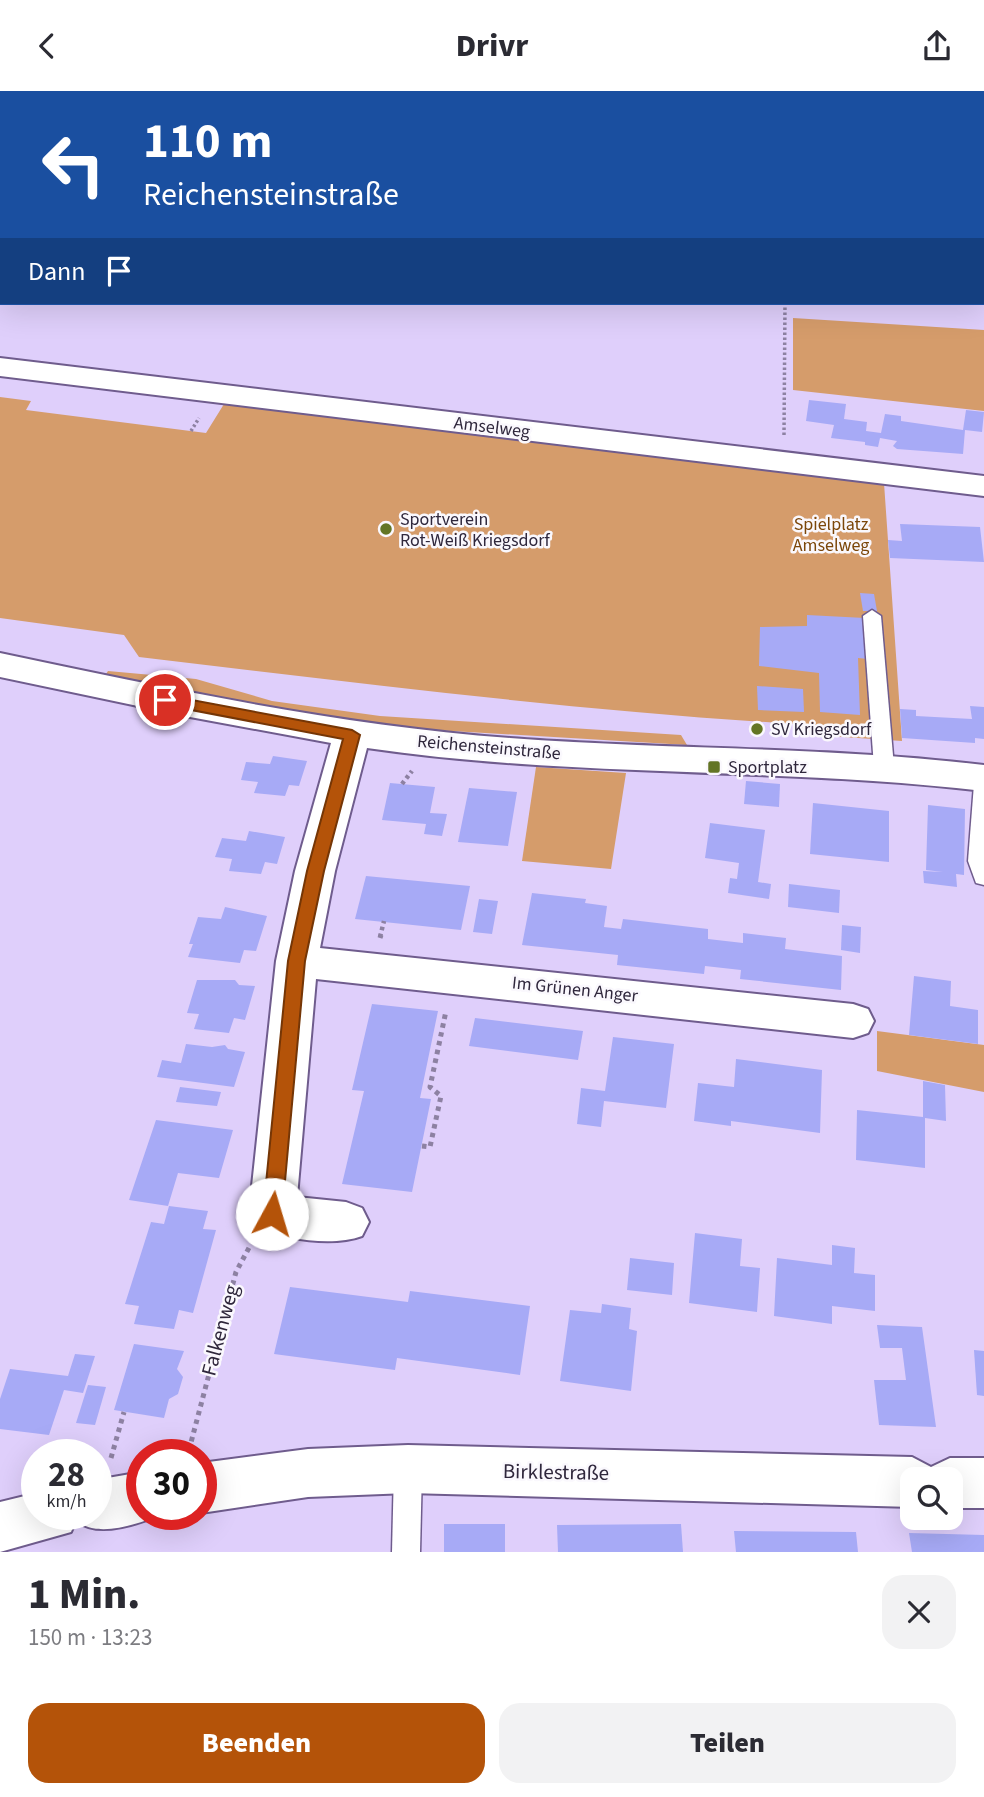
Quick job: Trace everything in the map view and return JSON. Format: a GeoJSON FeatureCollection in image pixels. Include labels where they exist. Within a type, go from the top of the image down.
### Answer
{"type":"FeatureCollection","features":[{"type":"Feature","properties":{"kind":"street","name":"Amselweg"},"geometry":{"type":"LineString","coordinates":[[0,367],[984,486]]}},
{"type":"Feature","properties":{"kind":"street","name":"Reichensteinstraße"},"geometry":{"type":"LineString","coordinates":[[0,665],[221,712],[352,735],[511,751],[884,767],[984,778]]}},
{"type":"Feature","properties":{"kind":"street"},"geometry":{"type":"LineString","coordinates":[[346,1222],[272,1214],[297,961],[316,871],[352,735]]}},
{"type":"Feature","properties":{"kind":"street","name":"Im Grünen Anger"},"geometry":{"type":"LineString","coordinates":[[297,961],[853,1021]]}},
{"type":"Feature","properties":{"kind":"street","name":"Birklestraße"},"geometry":{"type":"LineString","coordinates":[[217,1486],[308,1473],[408,1469],[900,1482]]}},
{"type":"Feature","properties":{"kind":"street"},"geometry":{"type":"LineString","coordinates":[[963,1483],[984,1483]]}},
{"type":"Feature","properties":{"kind":"street"},"geometry":{"type":"LineString","coordinates":[[0,1527],[21,1522]]}},
{"type":"Feature","properties":{"kind":"lane"},"geometry":{"type":"LineString","coordinates":[[872,616],[884,767]]}},
{"type":"Feature","properties":{"kind":"lane"},"geometry":{"type":"LineString","coordinates":[[984,784],[979,861],[984,877]]}},
{"type":"Feature","properties":{"kind":"lane"},"geometry":{"type":"LineString","coordinates":[[406,1552],[408,1469]]}},
{"type":"Feature","properties":{"kind":"path"},"geometry":{"type":"LineString","coordinates":[[784,461],[785,305]]}},
{"type":"Feature","properties":{"kind":"path"},"geometry":{"type":"LineString","coordinates":[[422,1146],[430,1147],[440,1096],[430,1087],[454,976]]}},
{"type":"Feature","properties":{"kind":"path"},"geometry":{"type":"LineString","coordinates":[[429,1055],[437,1055]]}},
{"type":"Feature","properties":{"kind":"path","name":"Falkenweg"},"geometry":{"type":"LineString","coordinates":[[193,1439],[236,1272],[272,1214]]}},
{"type":"Feature","properties":{"kind":"green space"},"geometry":{"type":"Polygon","coordinates":[[[793,318],[984,330],[984,411],[793,390],[793,318]]]}},
{"type":"Feature","properties":{"kind":"green space","name":"Sportverein Rot-Weiß Kriegsdorf"},"geometry":{"type":"Polygon","coordinates":[[[0,397],[31,401],[26,410],[206,433],[224,404],[597,445],[884,483],[902,741],[799,734],[798,724],[550,704],[139,657],[124,635],[0,618],[0,397]]]}},
{"type":"Feature","properties":{"kind":"green space"},"geometry":{"type":"Polygon","coordinates":[[[108,671],[196,679],[272,701],[380,716],[681,735],[687,745],[418,729],[307,716],[104,677],[108,671]]]}},
{"type":"Feature","properties":{"kind":"green space"},"geometry":{"type":"Polygon","coordinates":[[[536,767],[626,773],[611,869],[522,861],[536,767]]]}},
{"type":"Feature","properties":{"kind":"green space"},"geometry":{"type":"Polygon","coordinates":[[[877,1031],[984,1045],[984,1092],[877,1071],[877,1031]]]}},
{"type":"Feature","properties":{"kind":"building"},"geometry":{"type":"Polygon","coordinates":[[[809,400],[846,404],[844,419],[867,422],[866,431],[881,433],[885,414],[901,416],[901,421],[963,430],[966,410],[984,412],[982,432],[965,430],[963,454],[897,449],[893,446],[897,441],[880,438],[878,447],[865,445],[865,442],[831,438],[834,425],[806,421],[809,400]]]}},
{"type":"Feature","properties":{"kind":"building"},"geometry":{"type":"Polygon","coordinates":[[[900,524],[980,527],[984,562],[890,558],[888,540],[902,541],[900,524]]]}},
{"type":"Feature","properties":{"kind":"building"},"geometry":{"type":"Polygon","coordinates":[[[860,593],[874,594],[877,611],[863,611],[860,593]]]}},
{"type":"Feature","properties":{"kind":"building"},"geometry":{"type":"Polygon","coordinates":[[[807,615],[865,618],[868,659],[858,658],[860,715],[820,712],[819,673],[759,666],[760,627],[807,626],[807,615]]]}},
{"type":"Feature","properties":{"kind":"building"},"geometry":{"type":"Polygon","coordinates":[[[757,686],[803,689],[804,712],[758,710],[757,686]]]}},
{"type":"Feature","properties":{"kind":"building"},"geometry":{"type":"Polygon","coordinates":[[[970,706],[984,707],[984,739],[975,738],[975,743],[902,738],[900,709],[916,710],[916,716],[972,719],[970,706]]]}},
{"type":"Feature","properties":{"kind":"building"},"geometry":{"type":"Polygon","coordinates":[[[273,756],[307,761],[299,786],[289,785],[285,796],[254,793],[258,782],[241,780],[246,762],[270,764],[273,756]]]}},
{"type":"Feature","properties":{"kind":"building"},"geometry":{"type":"Polygon","coordinates":[[[746,781],[780,784],[779,807],[744,804],[746,781]]]}},
{"type":"Feature","properties":{"kind":"building"},"geometry":{"type":"Polygon","coordinates":[[[390,783],[435,787],[430,813],[447,814],[442,836],[424,834],[426,824],[382,820],[390,783]]]}},
{"type":"Feature","properties":{"kind":"building"},"geometry":{"type":"Polygon","coordinates":[[[469,788],[517,792],[508,846],[458,842],[469,788]]]}},
{"type":"Feature","properties":{"kind":"building"},"geometry":{"type":"Polygon","coordinates":[[[813,803],[889,811],[889,862],[810,854],[813,803]]]}},
{"type":"Feature","properties":{"kind":"building"},"geometry":{"type":"Polygon","coordinates":[[[928,805],[965,809],[964,875],[956,874],[957,887],[924,883],[923,871],[943,872],[926,870],[928,805]]]}},
{"type":"Feature","properties":{"kind":"building"},"geometry":{"type":"Polygon","coordinates":[[[710,823],[765,830],[758,882],[771,884],[769,899],[728,893],[730,878],[737,879],[739,863],[705,858],[710,823]]]}},
{"type":"Feature","properties":{"kind":"building"},"geometry":{"type":"Polygon","coordinates":[[[249,831],[285,837],[277,864],[265,862],[261,874],[229,871],[232,859],[215,857],[222,838],[246,841],[249,831]]]}},
{"type":"Feature","properties":{"kind":"building"},"geometry":{"type":"Polygon","coordinates":[[[366,876],[470,886],[461,930],[355,919],[366,876]]]}},
{"type":"Feature","properties":{"kind":"building"},"geometry":{"type":"Polygon","coordinates":[[[789,884],[840,890],[839,913],[788,907],[789,884]]]}},
{"type":"Feature","properties":{"kind":"building"},"geometry":{"type":"Polygon","coordinates":[[[532,893],[586,899],[585,903],[607,906],[604,927],[621,929],[623,919],[708,929],[708,939],[743,943],[743,933],[786,938],[785,949],[842,956],[841,990],[740,979],[741,970],[705,966],[704,974],[617,965],[618,955],[522,945],[532,893]]]}},
{"type":"Feature","properties":{"kind":"building"},"geometry":{"type":"Polygon","coordinates":[[[479,899],[498,901],[492,934],[473,932],[479,899]]]}},
{"type":"Feature","properties":{"kind":"building"},"geometry":{"type":"Polygon","coordinates":[[[225,907],[267,916],[256,951],[244,950],[240,963],[188,957],[193,944],[189,944],[198,917],[221,919],[225,907]]]}},
{"type":"Feature","properties":{"kind":"building"},"geometry":{"type":"Polygon","coordinates":[[[842,925],[861,927],[860,953],[841,950],[842,925]]]}},
{"type":"Feature","properties":{"kind":"building"},"geometry":{"type":"Polygon","coordinates":[[[914,976],[951,981],[950,1006],[978,1010],[978,1044],[909,1035],[914,976]]]}},
{"type":"Feature","properties":{"kind":"building"},"geometry":{"type":"Polygon","coordinates":[[[197,980],[235,980],[239,985],[255,986],[245,1020],[234,1018],[229,1033],[194,1029],[199,1014],[187,1013],[197,980]]]}},
{"type":"Feature","properties":{"kind":"building"},"geometry":{"type":"Polygon","coordinates":[[[372,1004],[438,1011],[420,1098],[431,1099],[412,1192],[342,1184],[364,1091],[352,1090],[372,1004]]]}},
{"type":"Feature","properties":{"kind":"building"},"geometry":{"type":"Polygon","coordinates":[[[475,1018],[583,1031],[578,1060],[469,1046],[475,1018]]]}},
{"type":"Feature","properties":{"kind":"building"},"geometry":{"type":"Polygon","coordinates":[[[613,1037],[674,1044],[666,1108],[604,1101],[601,1127],[577,1124],[581,1088],[605,1091],[613,1037]]]}},
{"type":"Feature","properties":{"kind":"building"},"geometry":{"type":"Polygon","coordinates":[[[186,1044],[212,1047],[225,1045],[228,1049],[245,1052],[234,1087],[157,1077],[162,1060],[181,1063],[186,1044]]]}},
{"type":"Feature","properties":{"kind":"building"},"geometry":{"type":"Polygon","coordinates":[[[736,1059],[822,1070],[820,1133],[731,1121],[731,1126],[694,1121],[698,1083],[734,1087],[736,1059]]]}},
{"type":"Feature","properties":{"kind":"building"},"geometry":{"type":"Polygon","coordinates":[[[923,1081],[945,1085],[946,1121],[925,1118],[925,1168],[856,1160],[857,1110],[923,1117],[923,1081]]]}},
{"type":"Feature","properties":{"kind":"building"},"geometry":{"type":"Polygon","coordinates":[[[180,1087],[221,1092],[217,1106],[176,1102],[180,1087]]]}},
{"type":"Feature","properties":{"kind":"building"},"geometry":{"type":"Polygon","coordinates":[[[156,1120],[233,1130],[219,1178],[178,1173],[168,1206],[129,1200],[156,1120]]]}},
{"type":"Feature","properties":{"kind":"building"},"geometry":{"type":"Polygon","coordinates":[[[169,1206],[208,1211],[203,1229],[216,1230],[193,1313],[179,1310],[174,1329],[134,1324],[139,1306],[125,1304],[151,1222],[164,1224],[169,1206]]]}},
{"type":"Feature","properties":{"kind":"building"},"geometry":{"type":"Polygon","coordinates":[[[695,1233],[742,1239],[740,1266],[760,1268],[757,1312],[689,1303],[695,1233]]]}},
{"type":"Feature","properties":{"kind":"building"},"geometry":{"type":"Polygon","coordinates":[[[832,1245],[855,1248],[854,1273],[875,1275],[875,1311],[832,1306],[832,1324],[774,1316],[777,1258],[832,1265],[832,1245]]]}},
{"type":"Feature","properties":{"kind":"building"},"geometry":{"type":"Polygon","coordinates":[[[630,1258],[674,1263],[672,1295],[627,1290],[630,1258]]]}},
{"type":"Feature","properties":{"kind":"building"},"geometry":{"type":"Polygon","coordinates":[[[290,1287],[408,1302],[410,1291],[530,1306],[520,1375],[397,1358],[395,1370],[274,1354],[290,1287]]]}},
{"type":"Feature","properties":{"kind":"building"},"geometry":{"type":"Polygon","coordinates":[[[602,1304],[631,1308],[629,1329],[637,1331],[631,1391],[560,1381],[570,1310],[601,1313],[602,1304]]]}},
{"type":"Feature","properties":{"kind":"building"},"geometry":{"type":"Polygon","coordinates":[[[877,1325],[922,1327],[936,1427],[879,1425],[874,1380],[906,1380],[902,1348],[880,1348],[877,1325]]]}},
{"type":"Feature","properties":{"kind":"building"},"geometry":{"type":"Polygon","coordinates":[[[134,1344],[184,1351],[177,1369],[183,1377],[178,1394],[169,1399],[164,1418],[114,1410],[134,1344]]]}},
{"type":"Feature","properties":{"kind":"building"},"geometry":{"type":"Polygon","coordinates":[[[974,1350],[984,1351],[984,1396],[977,1395],[974,1350]]]}},
{"type":"Feature","properties":{"kind":"building"},"geometry":{"type":"Polygon","coordinates":[[[75,1354],[95,1356],[83,1393],[64,1390],[49,1435],[0,1429],[0,1399],[10,1369],[68,1376],[75,1354]]]}},
{"type":"Feature","properties":{"kind":"building"},"geometry":{"type":"Polygon","coordinates":[[[88,1385],[106,1387],[95,1425],[76,1423],[88,1385]]]}},
{"type":"Feature","properties":{"kind":"building"},"geometry":{"type":"Polygon","coordinates":[[[444,1524],[505,1524],[505,1552],[444,1552],[444,1524]]]}},
{"type":"Feature","properties":{"kind":"building"},"geometry":{"type":"Polygon","coordinates":[[[681,1524],[683,1552],[558,1552],[557,1525],[681,1524]]]}},
{"type":"Feature","properties":{"kind":"building"},"geometry":{"type":"Polygon","coordinates":[[[734,1531],[856,1532],[858,1552],[736,1552],[734,1531]]]}},
{"type":"Feature","properties":{"kind":"building"},"geometry":{"type":"Polygon","coordinates":[[[909,1533],[984,1535],[984,1552],[912,1552],[909,1533]]]}},
{"type":"Feature","properties":{"kind":"place","name":"Sportverein Rot-Weiß Kriegsdorf"},"geometry":{"type":"Point","coordinates":[386,529]}},
{"type":"Feature","properties":{"kind":"place","name":"SV Kriegsdorf"},"geometry":{"type":"Point","coordinates":[757,729]}},
{"type":"Feature","properties":{"kind":"place","name":"Sportplatz"},"geometry":{"type":"Point","coordinates":[714,767]}},
{"type":"Feature","properties":{"kind":"route"},"geometry":{"type":"LineString","coordinates":[[165,700],[352,735],[316,871],[297,961],[272,1214]]}},
{"type":"Feature","properties":{"kind":"park label","name":"Spielplatz Amselweg"},"geometry":{"type":"Point","coordinates":[831,534]}}]}
